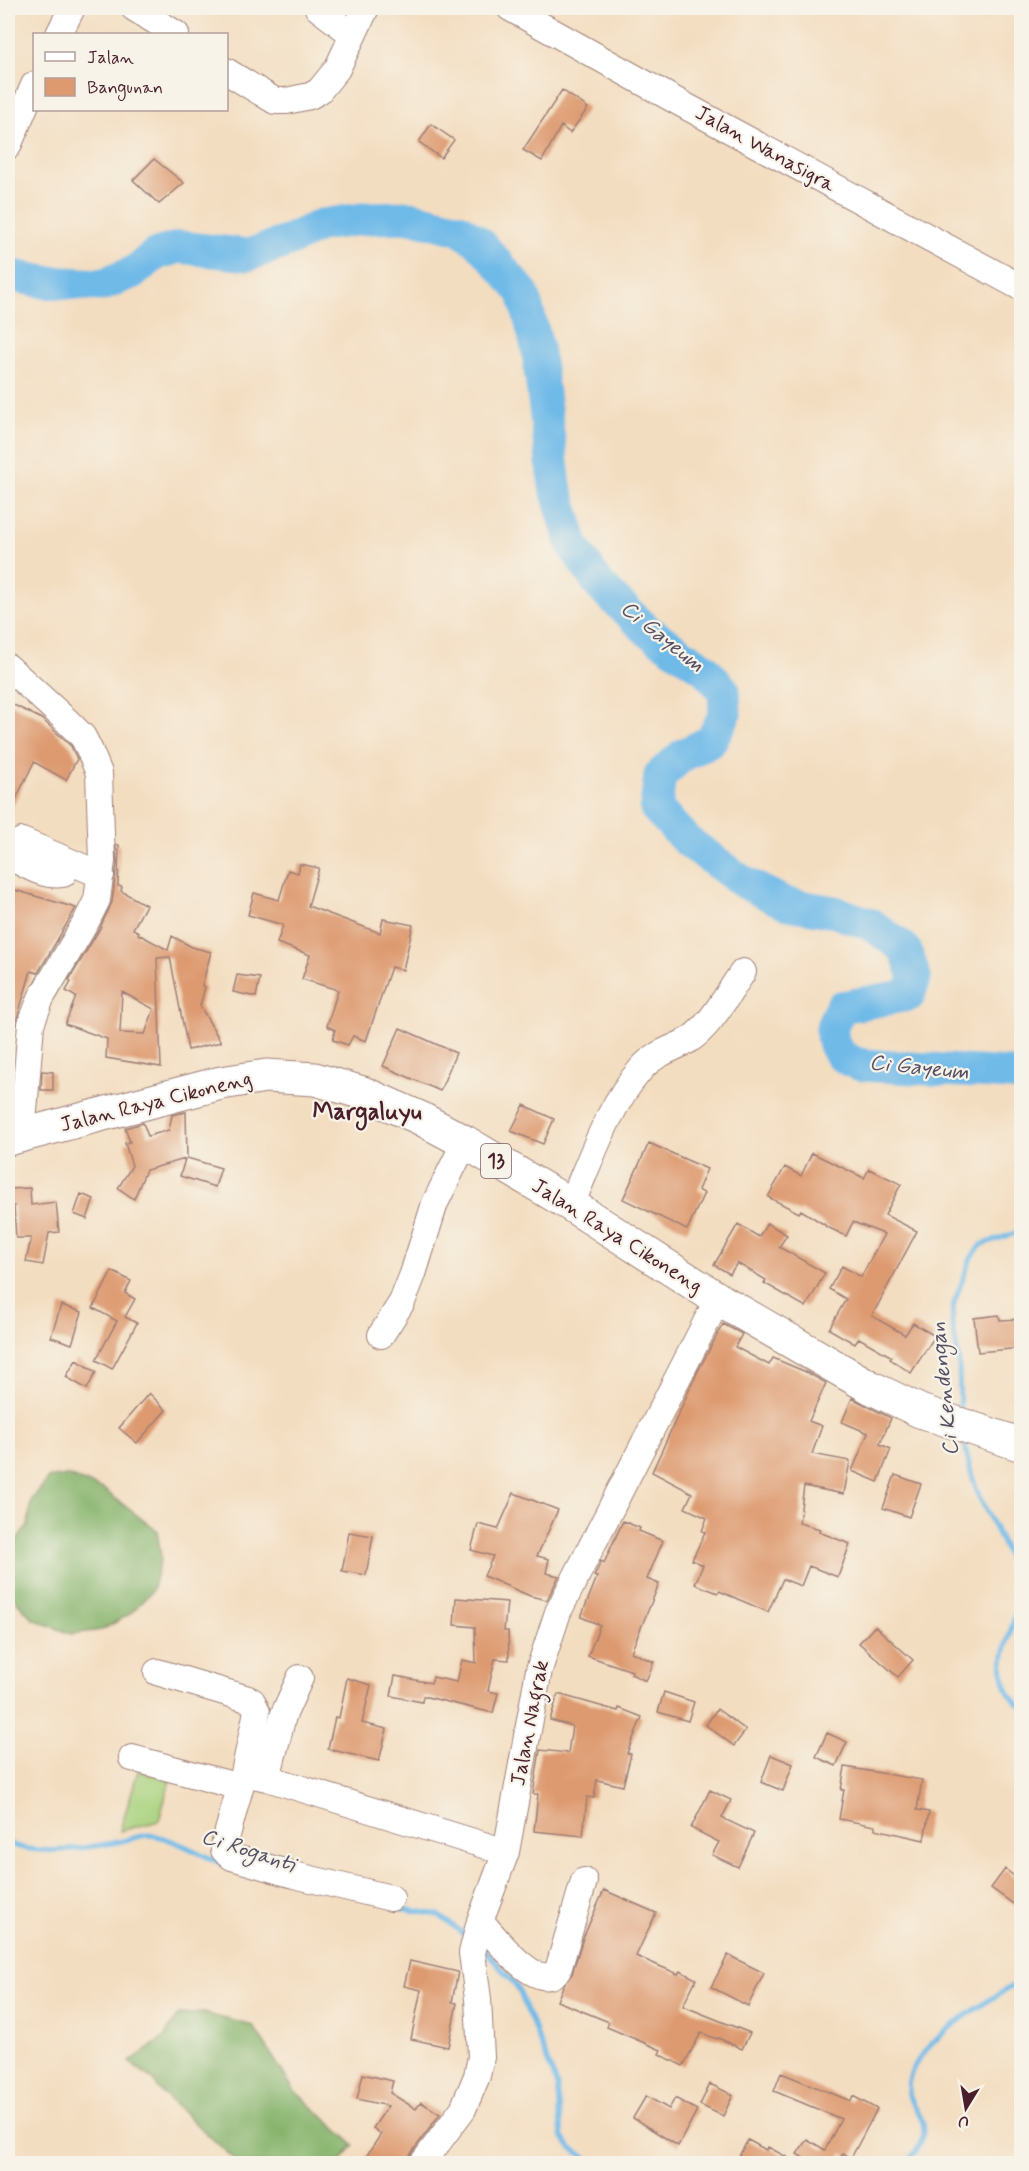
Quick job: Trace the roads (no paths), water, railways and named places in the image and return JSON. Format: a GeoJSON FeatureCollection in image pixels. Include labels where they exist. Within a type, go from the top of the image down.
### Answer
{"type":"FeatureCollection","features":[{"type":"Feature","properties":{"kind":"highway","name":"Jalan Raya Cikoneng"},"geometry":{"type":"LineString","coordinates":[[15,1137],[221,1083],[266,1076],[315,1079],[363,1093],[420,1118],[465,1142],[571,1205],[718,1299],[870,1387],[941,1419],[1022,1445]]}},
{"type":"Feature","properties":{"kind":"street"},"geometry":{"type":"LineString","coordinates":[[60,33],[72,8]]}},
{"type":"Feature","properties":{"kind":"street"},"geometry":{"type":"LineString","coordinates":[[134,8],[174,33]]}},
{"type":"Feature","properties":{"kind":"street"},"geometry":{"type":"LineString","coordinates":[[318,8],[352,35]]}},
{"type":"Feature","properties":{"kind":"street"},"geometry":{"type":"LineString","coordinates":[[228,72],[274,101],[310,96],[319,90],[337,69],[366,8]]}},
{"type":"Feature","properties":{"kind":"street","name":"Jalan Wanasigra"},"geometry":{"type":"LineString","coordinates":[[510,8],[701,115],[1022,288]]}},
{"type":"Feature","properties":{"kind":"street"},"geometry":{"type":"LineString","coordinates":[[8,146],[33,87]]}},
{"type":"Feature","properties":{"kind":"street"},"geometry":{"type":"LineString","coordinates":[[8,667],[83,737],[89,749],[99,773],[101,875],[97,900],[34,1012],[15,1137]]}},
{"type":"Feature","properties":{"kind":"street"},"geometry":{"type":"LineString","coordinates":[[70,862],[101,875]]}},
{"type":"Feature","properties":{"kind":"street"},"geometry":{"type":"LineString","coordinates":[[571,1205],[625,1088],[644,1065],[661,1052],[689,1039],[706,1025],[742,972]]}},
{"type":"Feature","properties":{"kind":"street"},"geometry":{"type":"LineString","coordinates":[[381,1335],[402,1302],[435,1203],[465,1142]]}},
{"type":"Feature","properties":{"kind":"street","name":"Jalan Nagrak"},"geometry":{"type":"LineString","coordinates":[[422,2163],[463,2109],[477,2076],[480,2034],[472,1953],[480,1921],[506,1852],[538,1670],[558,1612],[718,1299]]}},
{"type":"Feature","properties":{"kind":"street"},"geometry":{"type":"LineString","coordinates":[[157,1672],[252,1701],[257,1712],[250,1779]]}},
{"type":"Feature","properties":{"kind":"street"},"geometry":{"type":"LineString","coordinates":[[300,1678],[250,1779],[224,1846],[227,1854],[294,1875],[391,1898]]}},
{"type":"Feature","properties":{"kind":"street"},"geometry":{"type":"LineString","coordinates":[[257,1712],[283,1716]]}},
{"type":"Feature","properties":{"kind":"street"},"geometry":{"type":"LineString","coordinates":[[132,1758],[250,1779],[506,1852]]}},
{"type":"Feature","properties":{"kind":"street"},"geometry":{"type":"LineString","coordinates":[[480,1921],[532,1973],[551,1977],[558,1970],[584,1881]]}},
{"type":"Feature","properties":{"kind":"waterway","name":"Ci Gayeum"},"geometry":{"type":"LineString","coordinates":[[8,275],[45,282],[102,285],[134,272],[156,254],[180,247],[248,255],[286,242],[321,225],[369,218],[410,217],[459,229],[480,243],[523,293],[537,346],[555,486],[573,545],[600,586],[648,631],[705,669],[724,691],[725,714],[711,741],[683,755],[660,775],[656,808],[686,840],[743,882],[787,904],[835,912],[872,925],[905,949],[915,977],[909,995],[841,1007],[833,1024],[832,1037],[836,1049],[845,1058],[863,1065],[1010,1074],[1022,1077]]}},
{"type":"Feature","properties":{"kind":"waterway","name":"Ci Kendengan"},"geometry":{"type":"LineString","coordinates":[[960,1414],[959,1361],[952,1323],[954,1303],[970,1260],[976,1251],[983,1244],[1022,1231]]}},
{"type":"Feature","properties":{"kind":"waterway","name":"Ci Kendengan"},"geometry":{"type":"LineString","coordinates":[[964,1438],[976,1488],[1003,1546],[1015,1580],[1016,1609],[1003,1668],[1004,1681],[1009,1693],[1022,1706]]}},
{"type":"Feature","properties":{"kind":"waterway","name":"Ci Roganti"},"geometry":{"type":"LineString","coordinates":[[8,1843],[33,1850],[62,1850],[150,1835],[177,1843],[224,1864]]}},
{"type":"Feature","properties":{"kind":"waterway","name":"Ci Roganti"},"geometry":{"type":"LineString","coordinates":[[393,1907],[439,1915],[468,1937]]}},
{"type":"Feature","properties":{"kind":"waterway","name":"Ci Roganti"},"geometry":{"type":"LineString","coordinates":[[483,1948],[518,1988],[557,2085],[562,2136],[571,2148],[595,2164]]}},
{"type":"Feature","properties":{"kind":"waterway","name":"Ci Kendengan"},"geometry":{"type":"LineString","coordinates":[[905,2164],[922,2140],[924,2129],[921,2118],[910,2099],[908,2087],[915,2065],[926,2050],[956,2023],[1022,1980]]}},
{"type":"Feature","properties":{"kind":"district","name":"Margaluyu"},"geometry":{"type":"Point","coordinates":[367,1112]}}]}
